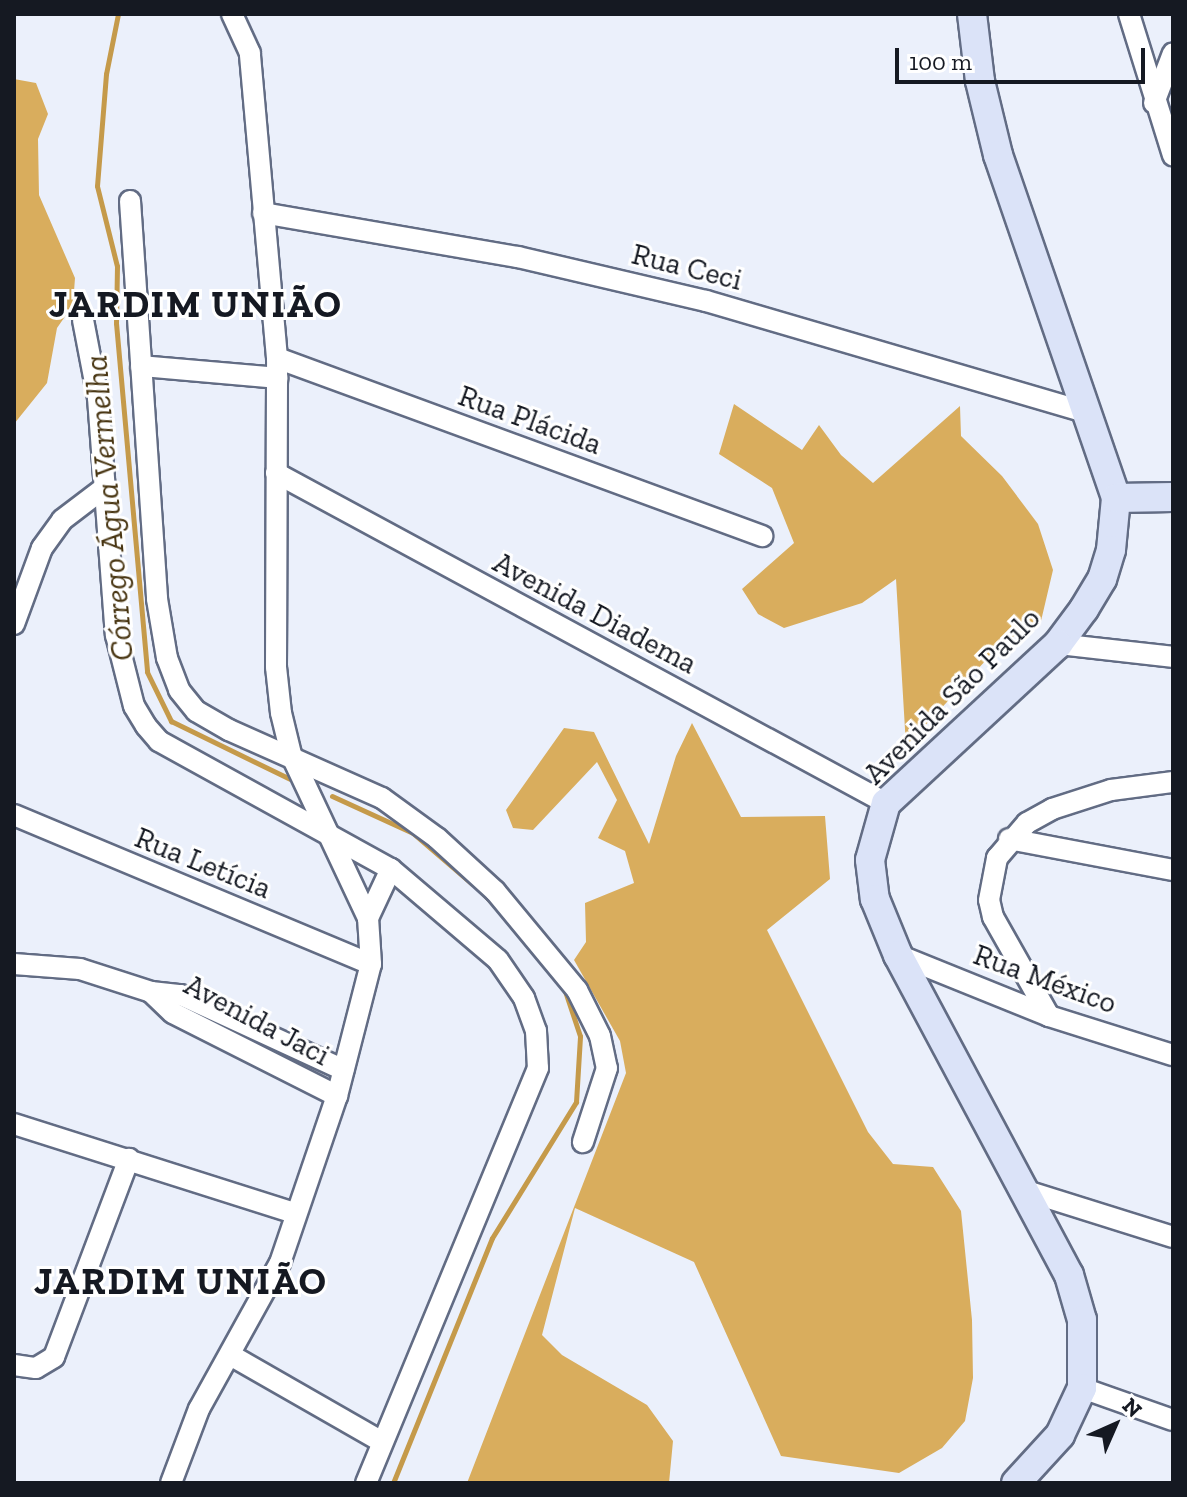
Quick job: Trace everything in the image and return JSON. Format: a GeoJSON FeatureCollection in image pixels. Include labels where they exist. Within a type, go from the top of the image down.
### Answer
{"type":"FeatureCollection","features":[{"type":"Feature","properties":{"kind":"main road","name":"Avenida São Paulo"},"geometry":{"type":"LineString","coordinates":[[972,14],[980,81],[998,155],[1116,498],[1102,579],[1058,644],[886,803],[870,860],[875,899],[898,955],[1020,1189],[1069,1275],[1082,1320],[1082,1388],[1060,1435],[1016,1483]]}},
{"type":"Feature","properties":{"kind":"main road"},"geometry":{"type":"LineString","coordinates":[[1116,498],[1173,497]]}},
{"type":"Feature","properties":{"kind":"street"},"geometry":{"type":"LineString","coordinates":[[171,1483],[178,1454],[280,1263],[294,1213],[337,1096],[371,964],[368,918],[291,754],[276,667],[277,368],[250,53],[232,14]]}},
{"type":"Feature","properties":{"kind":"street"},"geometry":{"type":"LineString","coordinates":[[1129,14],[1154,103],[1173,155]]}},
{"type":"Feature","properties":{"kind":"street"},"geometry":{"type":"LineString","coordinates":[[1154,103],[1173,53]]}},
{"type":"Feature","properties":{"kind":"street"},"geometry":{"type":"LineString","coordinates":[[130,201],[157,599],[167,658],[179,690],[196,711],[229,730],[291,754],[382,798],[437,838],[495,891],[577,990],[600,1036],[607,1068],[583,1142]]}},
{"type":"Feature","properties":{"kind":"street","name":"Rua Ceci"},"geometry":{"type":"LineString","coordinates":[[263,213],[518,257],[706,301],[1089,413]]}},
{"type":"Feature","properties":{"kind":"street"},"geometry":{"type":"LineString","coordinates":[[83,320],[98,398],[116,635],[130,692],[146,726],[159,741],[325,828],[391,869],[498,960],[524,998],[536,1031],[538,1068],[366,1483]]}},
{"type":"Feature","properties":{"kind":"street","name":"Rua Plácida"},"geometry":{"type":"LineString","coordinates":[[141,366],[277,368],[762,536]]}},
{"type":"Feature","properties":{"kind":"street","name":"Avenida Diadema"},"geometry":{"type":"LineString","coordinates":[[276,473],[886,803]]}},
{"type":"Feature","properties":{"kind":"street"},"geometry":{"type":"LineString","coordinates":[[14,624],[42,548],[62,520],[104,488]]}},
{"type":"Feature","properties":{"kind":"street"},"geometry":{"type":"LineString","coordinates":[[1058,644],[1173,657]]}},
{"type":"Feature","properties":{"kind":"street"},"geometry":{"type":"LineString","coordinates":[[1049,1016],[991,909],[995,866],[1009,839],[1052,809],[1111,790],[1173,782]]}},
{"type":"Feature","properties":{"kind":"street","name":"Rua Letícia"},"geometry":{"type":"LineString","coordinates":[[14,815],[371,964]]}},
{"type":"Feature","properties":{"kind":"street"},"geometry":{"type":"LineString","coordinates":[[1009,839],[1173,870]]}},
{"type":"Feature","properties":{"kind":"street"},"geometry":{"type":"LineString","coordinates":[[368,918],[391,869]]}},
{"type":"Feature","properties":{"kind":"street","name":"Rua México"},"geometry":{"type":"LineString","coordinates":[[898,955],[1049,1016],[1173,1055]]}},
{"type":"Feature","properties":{"kind":"street","name":"Avenida Jaci"},"geometry":{"type":"LineString","coordinates":[[14,964],[80,969],[151,992],[181,995],[344,1070]]}},
{"type":"Feature","properties":{"kind":"street","name":"Avenida Jaci"},"geometry":{"type":"LineString","coordinates":[[151,992],[173,1013],[337,1096]]}},
{"type":"Feature","properties":{"kind":"street"},"geometry":{"type":"LineString","coordinates":[[14,1124],[294,1213]]}},
{"type":"Feature","properties":{"kind":"street"},"geometry":{"type":"LineString","coordinates":[[14,1365],[36,1368],[54,1357],[129,1159]]}},
{"type":"Feature","properties":{"kind":"street"},"geometry":{"type":"LineString","coordinates":[[1020,1189],[1173,1237]]}},
{"type":"Feature","properties":{"kind":"street"},"geometry":{"type":"LineString","coordinates":[[232,1356],[382,1442]]}},
{"type":"Feature","properties":{"kind":"street"},"geometry":{"type":"LineString","coordinates":[[1082,1388],[1173,1420]]}},
{"type":"Feature","properties":{"kind":"shaded area"},"geometry":{"type":"Polygon","coordinates":[[[14,79],[36,83],[48,114],[38,139],[39,195],[75,278],[73,305],[57,328],[47,383],[14,424],[14,79]]]}},
{"type":"Feature","properties":{"kind":"shaded area"},"geometry":{"type":"Polygon","coordinates":[[[734,404],[802,450],[819,425],[841,455],[873,483],[960,406],[961,436],[1002,476],[1038,524],[1053,570],[1041,621],[1002,643],[906,746],[896,579],[862,603],[784,628],[758,614],[742,589],[794,543],[772,488],[719,454],[734,404]]]}},
{"type":"Feature","properties":{"kind":"shaded area"},"geometry":{"type":"Polygon","coordinates":[[[692,723],[741,817],[825,816],[830,879],[767,930],[868,1132],[893,1164],[933,1167],[961,1211],[972,1320],[973,1378],[965,1421],[942,1448],[899,1473],[781,1456],[694,1262],[575,1208],[542,1335],[562,1355],[647,1405],[673,1441],[669,1483],[467,1483],[626,1073],[620,1041],[574,960],[586,942],[585,903],[634,883],[625,851],[598,838],[617,800],[597,762],[533,830],[513,828],[506,810],[564,728],[594,732],[649,844],[676,756],[692,723]]]}},
{"type":"Feature","properties":{"kind":"waterway","name":"Córrego Água Vermelha"},"geometry":{"type":"LineString","coordinates":[[118,14],[106,74],[97,186],[117,266],[116,323],[147,672],[171,721],[290,779]]}},
{"type":"Feature","properties":{"kind":"waterway","name":"Córrego Água Vermelha"},"geometry":{"type":"LineString","coordinates":[[332,796],[413,833],[472,884]]}},
{"type":"Feature","properties":{"kind":"waterway","name":"Córrego Água Vermelha"},"geometry":{"type":"LineString","coordinates":[[480,890],[498,909]]}},
{"type":"Feature","properties":{"kind":"waterway","name":"Córrego Água Vermelha"},"geometry":{"type":"LineString","coordinates":[[393,1483],[492,1238],[576,1102],[580,1036],[565,991]]}},
{"type":"Feature","properties":{"kind":"district","name":"JARDIM UNIÃO"},"geometry":{"type":"Point","coordinates":[196,305]}},
{"type":"Feature","properties":{"kind":"district","name":"JARDIM UNIÃO"},"geometry":{"type":"Point","coordinates":[181,1282]}}]}
